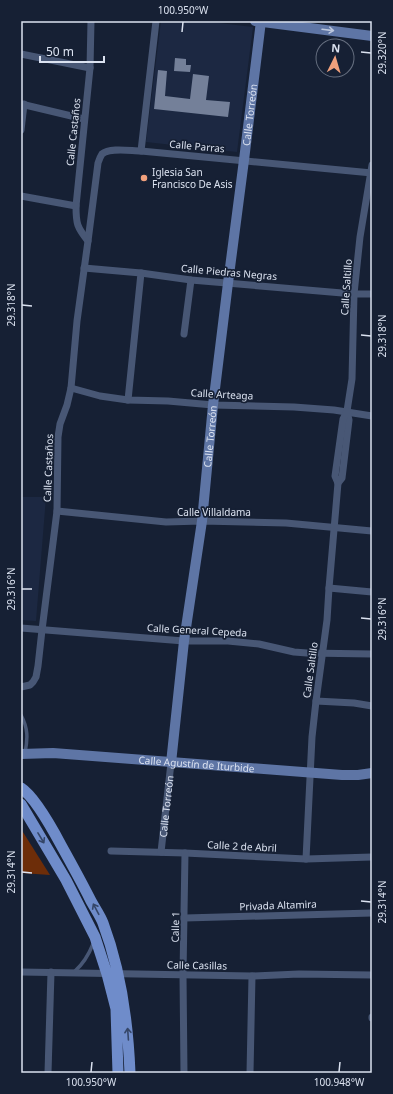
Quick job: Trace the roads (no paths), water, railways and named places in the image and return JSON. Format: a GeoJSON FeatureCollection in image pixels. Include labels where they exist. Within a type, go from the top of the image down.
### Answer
{"type":"FeatureCollection","features":[{"type":"Feature","properties":{"kind":"main road"},"geometry":{"type":"LineString","coordinates":[[21,788],[26,792],[44,816],[75,870],[102,922],[118,974],[126,1016],[130,1073]]}},
{"type":"Feature","properties":{"kind":"main road"},"geometry":{"type":"LineString","coordinates":[[21,804],[66,880],[95,937],[107,972],[116,1009],[118,1073]]}},
{"type":"Feature","properties":{"kind":"street","name":"Calle Castaños"},"geometry":{"type":"LineString","coordinates":[[88,241],[76,223],[76,206],[90,68],[91,21]]}},
{"type":"Feature","properties":{"kind":"street"},"geometry":{"type":"LineString","coordinates":[[141,151],[156,21]]}},
{"type":"Feature","properties":{"kind":"street"},"geometry":{"type":"LineString","coordinates":[[259,21],[372,36]]}},
{"type":"Feature","properties":{"kind":"street","name":"Calle Torreón"},"geometry":{"type":"LineString","coordinates":[[160,852],[184,641],[202,521],[213,405],[244,160],[259,21]]}},
{"type":"Feature","properties":{"kind":"street"},"geometry":{"type":"LineString","coordinates":[[21,54],[90,68]]}},
{"type":"Feature","properties":{"kind":"street"},"geometry":{"type":"LineString","coordinates":[[21,130],[23,104],[84,120]]}},
{"type":"Feature","properties":{"kind":"street","name":"Calle Parras"},"geometry":{"type":"LineString","coordinates":[[98,163],[101,155],[106,151],[115,150],[372,170]]}},
{"type":"Feature","properties":{"kind":"street","name":"Calle Castaños"},"geometry":{"type":"LineString","coordinates":[[21,687],[30,685],[36,677],[57,511],[58,437],[60,424],[67,406],[71,388],[77,321],[98,163]]}},
{"type":"Feature","properties":{"kind":"street","name":"Calle Saltillo"},"geometry":{"type":"LineString","coordinates":[[306,859],[312,738],[327,620],[338,483],[336,476],[338,455],[343,419],[347,411],[352,379],[354,294],[360,238],[372,170]]}},
{"type":"Feature","properties":{"kind":"street"},"geometry":{"type":"LineString","coordinates":[[21,196],[76,206]]}},
{"type":"Feature","properties":{"kind":"street","name":"Calle Piedras Negras"},"geometry":{"type":"LineString","coordinates":[[84,268],[141,273],[191,280],[354,294],[372,294]]}},
{"type":"Feature","properties":{"kind":"street"},"geometry":{"type":"LineString","coordinates":[[128,400],[141,273]]}},
{"type":"Feature","properties":{"kind":"street"},"geometry":{"type":"LineString","coordinates":[[184,334],[191,280]]}},
{"type":"Feature","properties":{"kind":"street","name":"Calle Arteaga"},"geometry":{"type":"LineString","coordinates":[[71,388],[100,396],[128,400],[168,401],[213,405],[294,407],[347,411],[372,416]]}},
{"type":"Feature","properties":{"kind":"street","name":"Calle Villaldama"},"geometry":{"type":"LineString","coordinates":[[57,511],[166,522],[202,521],[286,523],[372,531]]}},
{"type":"Feature","properties":{"kind":"street"},"geometry":{"type":"LineString","coordinates":[[329,588],[372,592]]}},
{"type":"Feature","properties":{"kind":"street","name":"Calle General Cepeda"},"geometry":{"type":"LineString","coordinates":[[21,628],[184,641],[228,641],[259,644],[294,652],[307,653],[372,654]]}},
{"type":"Feature","properties":{"kind":"street"},"geometry":{"type":"LineString","coordinates":[[316,701],[354,702],[372,706]]}},
{"type":"Feature","properties":{"kind":"street","name":"Calle Agustín de Iturbide"},"geometry":{"type":"LineString","coordinates":[[23,754],[53,753],[310,773],[358,775],[372,773]]}},
{"type":"Feature","properties":{"kind":"street","name":"Calle 2 de Abril"},"geometry":{"type":"LineString","coordinates":[[111,851],[306,859],[372,857]]}},
{"type":"Feature","properties":{"kind":"street","name":"Calle 1"},"geometry":{"type":"LineString","coordinates":[[184,1073],[185,853]]}},
{"type":"Feature","properties":{"kind":"street","name":"Privada Altamira"},"geometry":{"type":"LineString","coordinates":[[185,918],[372,913]]}},
{"type":"Feature","properties":{"kind":"street","name":"Calle Casillas"},"geometry":{"type":"LineString","coordinates":[[21,972],[107,972],[118,974],[252,976],[299,974],[372,975]]}},
{"type":"Feature","properties":{"kind":"street"},"geometry":{"type":"LineString","coordinates":[[48,1073],[51,972]]}},
{"type":"Feature","properties":{"kind":"street"},"geometry":{"type":"LineString","coordinates":[[250,1073],[252,976]]}},
{"type":"Feature","properties":{"kind":"lane"},"geometry":{"type":"LineString","coordinates":[[21,715],[26,725],[27,733],[27,745],[23,754]]}},
{"type":"Feature","properties":{"kind":"lane"},"geometry":{"type":"LineString","coordinates":[[74,972],[85,960],[93,945],[95,937]]}},
{"type":"Feature","properties":{"kind":"place","name":"Iglesia San Francisco De Asis"},"geometry":{"type":"Point","coordinates":[144,178]}}]}
